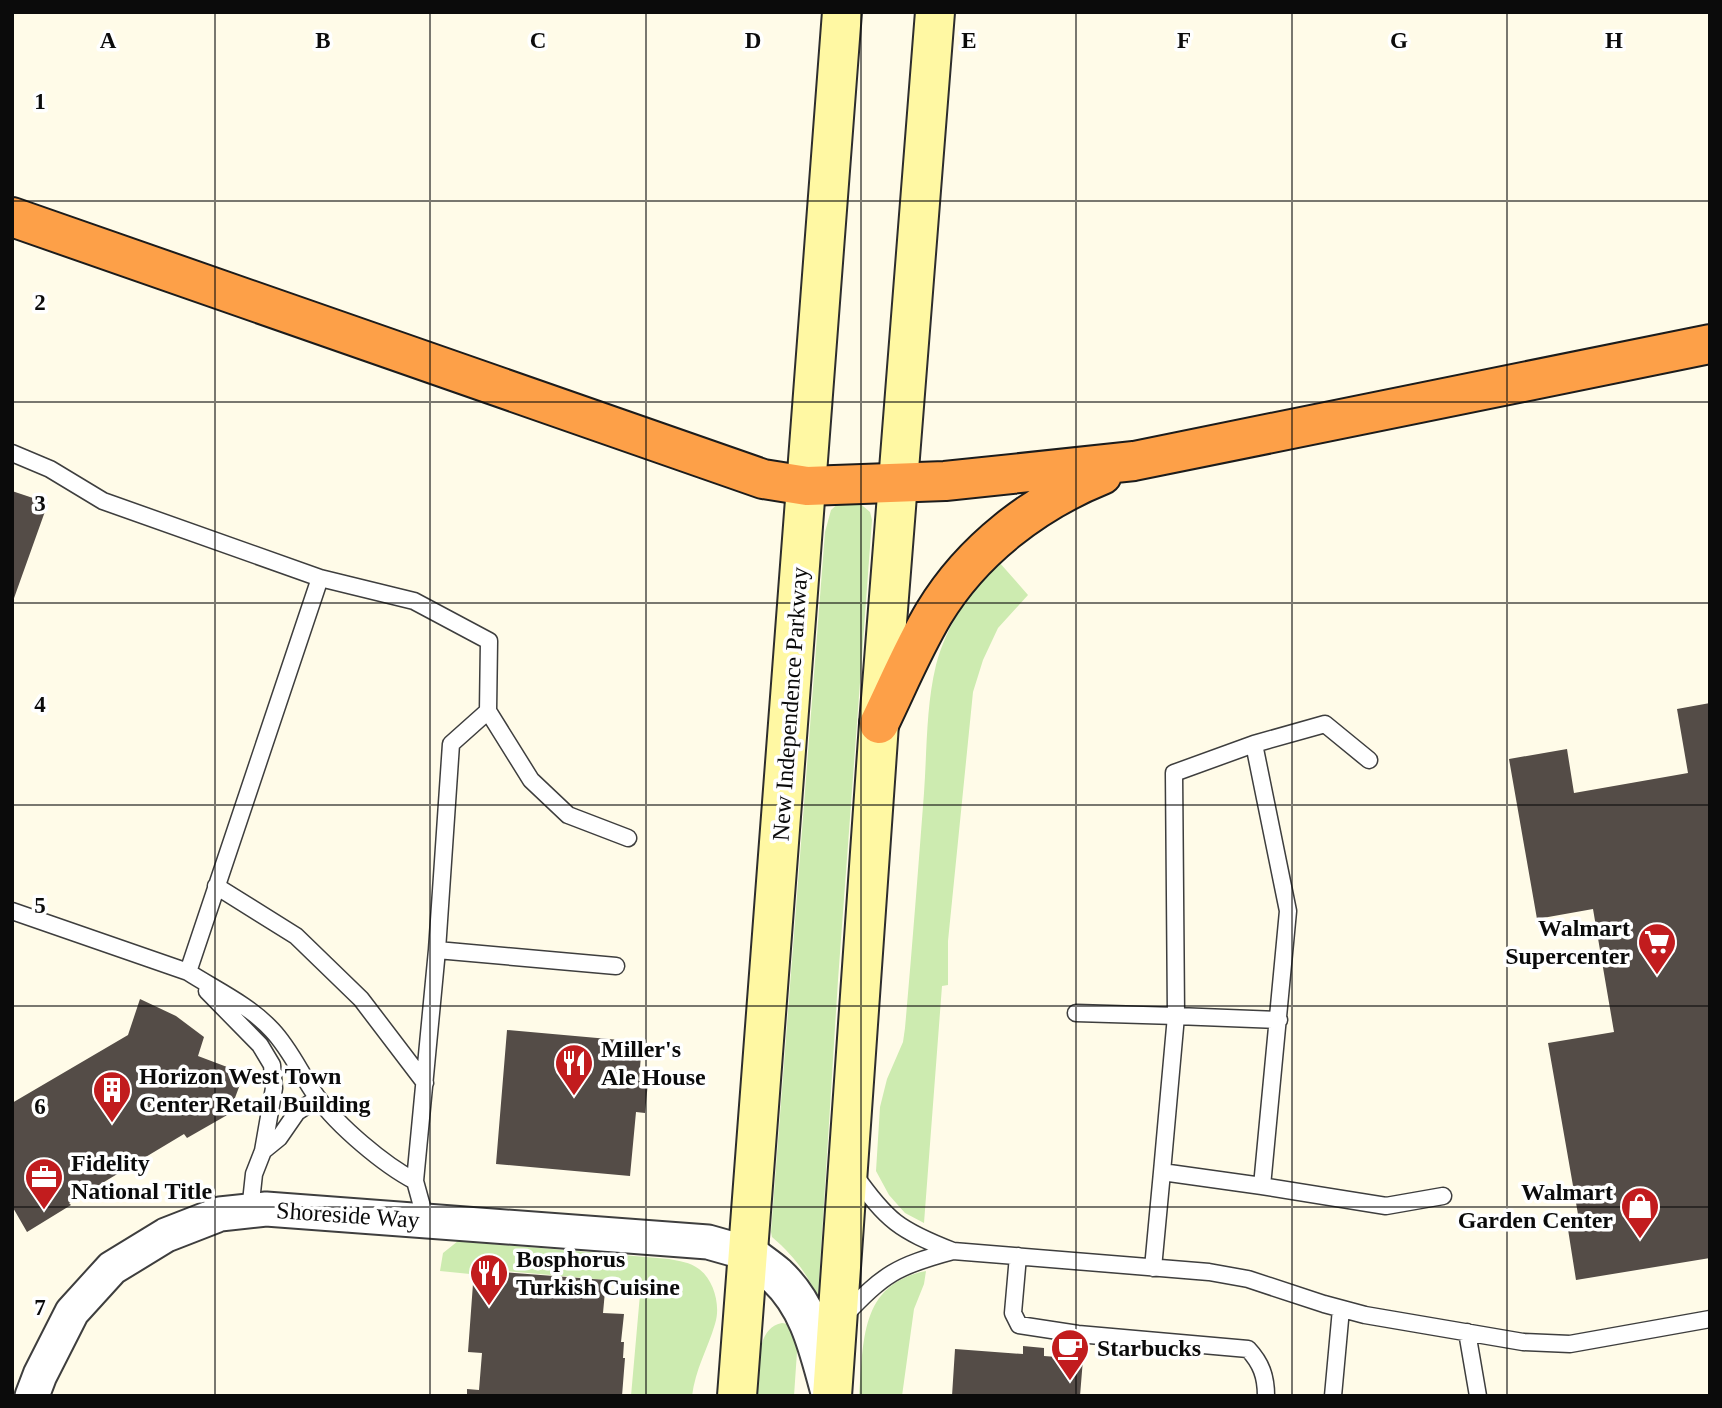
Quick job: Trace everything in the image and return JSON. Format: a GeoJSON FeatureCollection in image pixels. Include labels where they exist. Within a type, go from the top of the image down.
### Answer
{"type":"FeatureCollection","features":[{"type":"Feature","properties":{"kind":"highway"},"geometry":{"type":"LineString","coordinates":[[12,217],[764,479],[807,486],[945,481],[1134,461],[1710,344]]}},
{"type":"Feature","properties":{"kind":"highway"},"geometry":{"type":"LineString","coordinates":[[879,723],[934,612],[973,562],[1024,516],[1074,486],[1134,461]]}},
{"type":"Feature","properties":{"kind":"main road","name":"New Independence Parkway"},"geometry":{"type":"LineString","coordinates":[[737,1396],[842,12]]}},
{"type":"Feature","properties":{"kind":"main road"},"geometry":{"type":"LineString","coordinates":[[832,1396],[879,723],[935,12]]}},
{"type":"Feature","properties":{"kind":"street","name":"Shoreside Way"},"geometry":{"type":"LineString","coordinates":[[32,1396],[72,1311],[112,1268],[166,1234],[220,1214],[266,1209],[708,1242],[747,1253]]}},
{"type":"Feature","properties":{"kind":"street"},"geometry":{"type":"LineString","coordinates":[[747,1253],[778,1277],[800,1304],[814,1331],[832,1396]]}},
{"type":"Feature","properties":{"kind":"lane"},"geometry":{"type":"LineString","coordinates":[[12,453],[50,469],[103,501],[320,578],[414,601],[489,641],[488,711],[531,780],[568,815],[628,838]]}},
{"type":"Feature","properties":{"kind":"lane"},"geometry":{"type":"LineString","coordinates":[[188,972],[320,578]]}},
{"type":"Feature","properties":{"kind":"lane"},"geometry":{"type":"LineString","coordinates":[[426,1221],[415,1181],[437,950],[451,744],[488,711]]}},
{"type":"Feature","properties":{"kind":"lane"},"geometry":{"type":"LineString","coordinates":[[1153,1268],[1176,1016],[1174,773],[1254,744],[1325,724],[1369,760]]}},
{"type":"Feature","properties":{"kind":"lane"},"geometry":{"type":"LineString","coordinates":[[1254,744],[1288,911],[1262,1186]]}},
{"type":"Feature","properties":{"kind":"lane"},"geometry":{"type":"LineString","coordinates":[[216,886],[296,936],[361,999],[425,1083]]}},
{"type":"Feature","properties":{"kind":"lane"},"geometry":{"type":"LineString","coordinates":[[12,911],[188,972],[255,1013],[295,1059],[318,1098],[364,1144],[399,1173],[415,1181]]}},
{"type":"Feature","properties":{"kind":"lane"},"geometry":{"type":"LineString","coordinates":[[437,950],[616,967]]}},
{"type":"Feature","properties":{"kind":"lane"},"geometry":{"type":"LineString","coordinates":[[188,972],[260,1045],[272,1065],[274,1088],[263,1151],[254,1174],[250,1211]]}},
{"type":"Feature","properties":{"kind":"lane"},"geometry":{"type":"LineString","coordinates":[[1076,1013],[1279,1020]]}},
{"type":"Feature","properties":{"kind":"lane"},"geometry":{"type":"LineString","coordinates":[[263,1151],[279,1138],[297,1112],[318,1098]]}},
{"type":"Feature","properties":{"kind":"lane"},"geometry":{"type":"LineString","coordinates":[[848,1166],[878,1208],[896,1224],[914,1236],[953,1251],[1209,1272],[1248,1279],[1341,1309],[1524,1342],[1570,1343],[1710,1319]]}},
{"type":"Feature","properties":{"kind":"lane"},"geometry":{"type":"LineString","coordinates":[[1162,1172],[1386,1206],[1443,1196]]}},
{"type":"Feature","properties":{"kind":"lane"},"geometry":{"type":"LineString","coordinates":[[837,1323],[875,1284],[894,1271],[913,1262],[953,1251]]}},
{"type":"Feature","properties":{"kind":"lane"},"geometry":{"type":"LineString","coordinates":[[1018,1256],[1013,1313],[1019,1325],[1077,1334],[1248,1349],[1260,1363],[1266,1384],[1266,1396]]}},
{"type":"Feature","properties":{"kind":"lane"},"geometry":{"type":"LineString","coordinates":[[1333,1396],[1341,1309]]}},
{"type":"Feature","properties":{"kind":"lane"},"geometry":{"type":"LineString","coordinates":[[1466,1332],[1478,1396]]}},
{"type":"Feature","properties":{"kind":"green space"},"geometry":{"type":"Polygon","coordinates":[[[841,501],[857,501],[870,512],[872,520],[818,1298],[799,1265],[772,1237],[771,1232],[825,532],[831,510],[841,501]]]}},
{"type":"Feature","properties":{"kind":"green space"},"geometry":{"type":"Polygon","coordinates":[[[999,562],[1028,595],[998,628],[983,660],[973,692],[948,941],[948,985],[942,986],[924,1223],[905,1213],[889,1195],[876,1171],[880,1107],[887,1079],[903,1042],[905,1028],[929,712],[936,665],[953,622],[978,585],[999,562]]]}},
{"type":"Feature","properties":{"kind":"green space"},"geometry":{"type":"Polygon","coordinates":[[[458,1241],[669,1259],[696,1267],[712,1286],[717,1302],[717,1317],[692,1396],[631,1396],[641,1283],[481,1269],[471,1269],[470,1274],[440,1271],[443,1253],[458,1241]]]}},
{"type":"Feature","properties":{"kind":"green space"},"geometry":{"type":"Polygon","coordinates":[[[926,1271],[914,1309],[902,1396],[859,1396],[865,1336],[869,1318],[877,1302],[888,1288],[904,1278],[926,1271]]]}},
{"type":"Feature","properties":{"kind":"green space"},"geometry":{"type":"Polygon","coordinates":[[[782,1323],[788,1324],[798,1337],[794,1396],[758,1396],[762,1342],[773,1327],[782,1323]]]}},
{"type":"Feature","properties":{"kind":"building"},"geometry":{"type":"Polygon","coordinates":[[[12,491],[48,503],[13,601],[12,601],[12,491]]]}},
{"type":"Feature","properties":{"kind":"building","name":"Walmart Supercenter"},"geometry":{"type":"Polygon","coordinates":[[[1710,703],[1710,1258],[1576,1280],[1567,1223],[1579,1220],[1548,1043],[1614,1032],[1593,909],[1537,919],[1509,759],[1567,749],[1574,793],[1688,773],[1677,709],[1710,703]]]}},
{"type":"Feature","properties":{"kind":"building","name":"Horizon West Town Center Retail Building"},"geometry":{"type":"Polygon","coordinates":[[[140,999],[176,1016],[204,1037],[198,1056],[235,1070],[242,1079],[229,1114],[187,1138],[184,1134],[69,1203],[71,1205],[27,1232],[12,1206],[12,1103],[128,1035],[140,999]]]}},
{"type":"Feature","properties":{"kind":"building","name":"Miller's Ale House"},"geometry":{"type":"Polygon","coordinates":[[[507,1030],[642,1042],[639,1081],[648,1082],[645,1113],[636,1112],[630,1176],[496,1164],[507,1030]]]}},
{"type":"Feature","properties":{"kind":"building"},"geometry":{"type":"Polygon","coordinates":[[[474,1270],[606,1280],[603,1313],[624,1314],[621,1342],[624,1342],[625,1358],[622,1396],[467,1396],[467,1389],[479,1390],[482,1353],[468,1352],[474,1270]]]}},
{"type":"Feature","properties":{"kind":"building"},"geometry":{"type":"Polygon","coordinates":[[[1023,1346],[1044,1348],[1044,1356],[1083,1359],[1080,1396],[952,1396],[955,1349],[1023,1354],[1023,1346]]]}},
{"type":"Feature","properties":{"kind":"place","name":"Walmart Supercenter"},"geometry":{"type":"Point","coordinates":[1657,976]}},
{"type":"Feature","properties":{"kind":"place","name":"Miller's Ale House"},"geometry":{"type":"Point","coordinates":[574,1097]}},
{"type":"Feature","properties":{"kind":"place","name":"Horizon West Town Center Retail Building"},"geometry":{"type":"Point","coordinates":[112,1124]}},
{"type":"Feature","properties":{"kind":"place","name":"Fidelity National Title"},"geometry":{"type":"Point","coordinates":[44,1211]}},
{"type":"Feature","properties":{"kind":"place","name":"Walmart Garden Center"},"geometry":{"type":"Point","coordinates":[1640,1240]}},
{"type":"Feature","properties":{"kind":"place","name":"Bosphorus Turkish Cuisine"},"geometry":{"type":"Point","coordinates":[489,1307]}},
{"type":"Feature","properties":{"kind":"place","name":"Starbucks"},"geometry":{"type":"Point","coordinates":[1070,1382]}}]}
